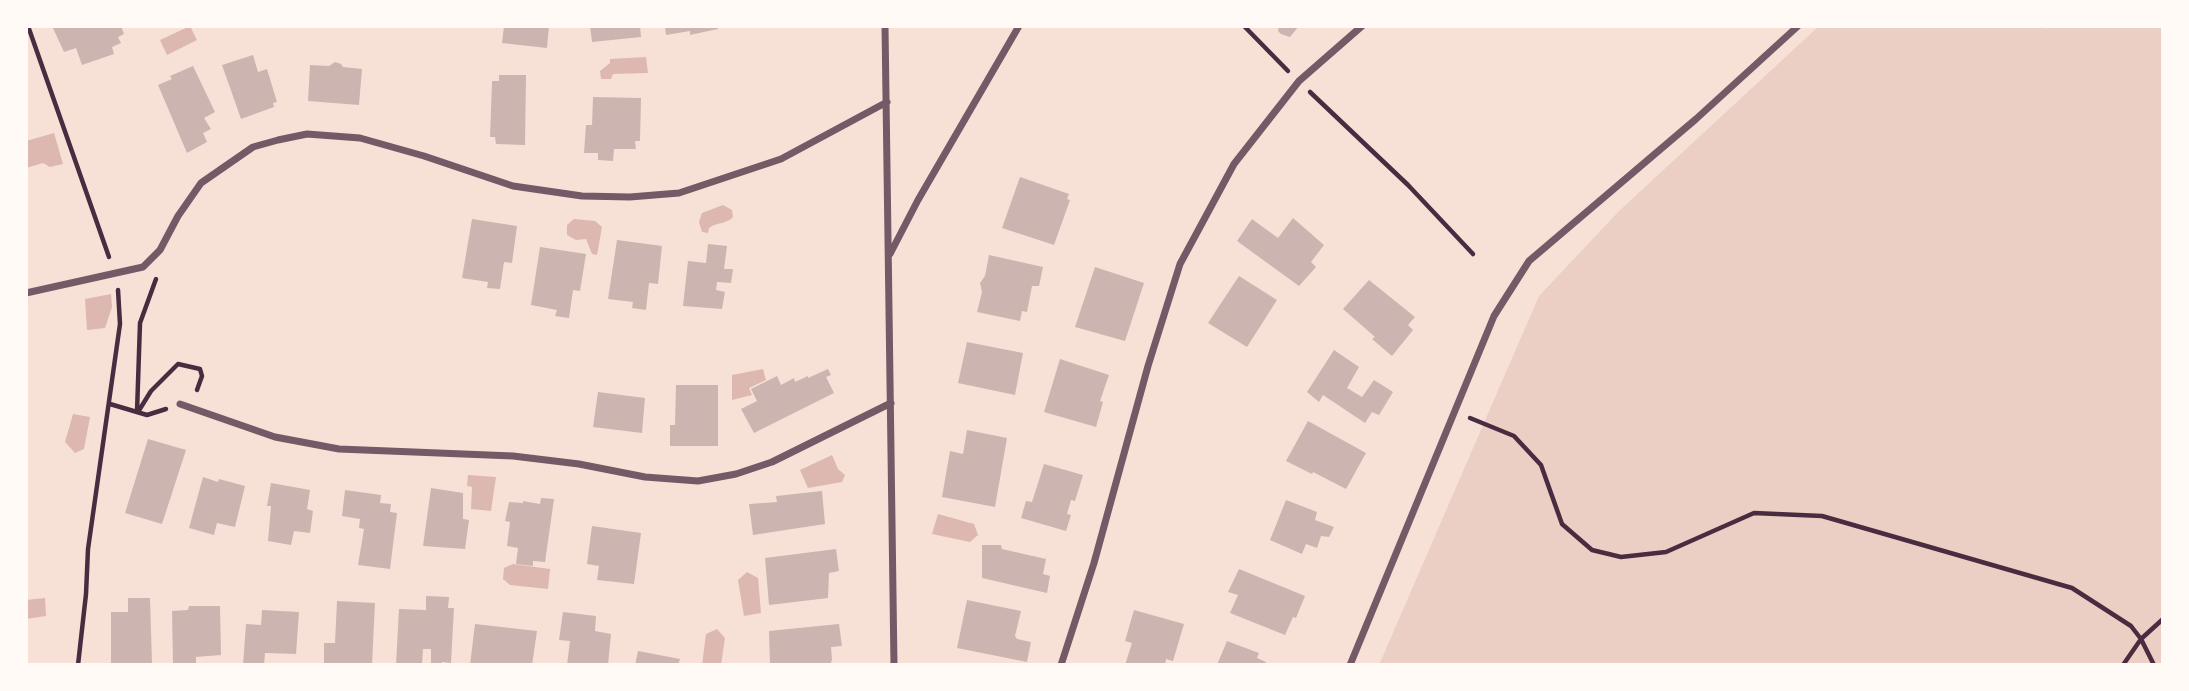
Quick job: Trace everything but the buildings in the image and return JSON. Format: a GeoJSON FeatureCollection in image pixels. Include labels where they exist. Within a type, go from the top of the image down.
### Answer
{"type":"FeatureCollection","features":[{"type":"Feature","properties":{"kind":"street"},"geometry":{"type":"LineString","coordinates":[[886,26],[894,665]]}},
{"type":"Feature","properties":{"kind":"street"},"geometry":{"type":"LineString","coordinates":[[889,255],[1018,26]]}},
{"type":"Feature","properties":{"kind":"street"},"geometry":{"type":"LineString","coordinates":[[1060,665],[1094,563],[1144,378],[1180,264],[1234,164],[1298,81],[1362,26]]}},
{"type":"Feature","properties":{"kind":"street"},"geometry":{"type":"LineString","coordinates":[[1350,665],[1494,316],[1529,261],[1696,119],[1798,26]]}},
{"type":"Feature","properties":{"kind":"street"},"geometry":{"type":"LineString","coordinates":[[26,293],[144,267],[160,250],[178,216],[201,183],[253,147],[278,140],[307,134],[360,138],[513,186],[582,196],[630,197],[679,193],[780,159],[887,102]]}},
{"type":"Feature","properties":{"kind":"street"},"geometry":{"type":"LineString","coordinates":[[180,404],[275,437],[339,449],[513,456],[579,464],[645,477],[698,481],[736,474],[772,462],[891,403]]}},
{"type":"Feature","properties":{"kind":"path"},"geometry":{"type":"LineString","coordinates":[[28,26],[111,261]]}},
{"type":"Feature","properties":{"kind":"path"},"geometry":{"type":"LineString","coordinates":[[1244,26],[1289,72]]}},
{"type":"Feature","properties":{"kind":"path"},"geometry":{"type":"LineString","coordinates":[[1307,89],[1408,185],[1474,254]]}},
{"type":"Feature","properties":{"kind":"path"},"geometry":{"type":"LineString","coordinates":[[137,412],[140,323],[158,275]]}},
{"type":"Feature","properties":{"kind":"path"},"geometry":{"type":"LineString","coordinates":[[78,665],[88,549],[120,324],[118,288]]}},
{"type":"Feature","properties":{"kind":"path"},"geometry":{"type":"LineString","coordinates":[[137,412],[151,391],[177,364],[200,369],[202,376],[197,390]]}},
{"type":"Feature","properties":{"kind":"path"},"geometry":{"type":"LineString","coordinates":[[110,404],[147,415],[180,404]]}},
{"type":"Feature","properties":{"kind":"path"},"geometry":{"type":"LineString","coordinates":[[1454,412],[1514,436],[1541,465],[1562,524],[1592,550],[1621,557],[1666,552],[1754,513],[1822,516],[2071,588],[2131,626],[2154,665]]}},
{"type":"Feature","properties":{"kind":"path"},"geometry":{"type":"LineString","coordinates":[[2123,665],[2141,639],[2163,619]]}},
{"type":"Feature","properties":{"kind":"shaded area"},"geometry":{"type":"Polygon","coordinates":[[[190,26],[197,40],[167,55],[160,40],[190,26]]]}},
{"type":"Feature","properties":{"kind":"shaded area"},"geometry":{"type":"Polygon","coordinates":[[[1819,26],[2044,26],[2047,29],[2050,26],[2163,26],[2163,665],[1379,665],[1539,296],[1619,211],[1819,26]]]}},
{"type":"Feature","properties":{"kind":"shaded area"},"geometry":{"type":"Polygon","coordinates":[[[646,57],[648,73],[613,74],[611,79],[601,79],[600,71],[610,63],[610,59],[646,57]]]}},
{"type":"Feature","properties":{"kind":"shaded area"},"geometry":{"type":"Polygon","coordinates":[[[54,133],[63,164],[50,167],[43,163],[26,168],[26,141],[54,133]]]}},
{"type":"Feature","properties":{"kind":"shaded area"},"geometry":{"type":"Polygon","coordinates":[[[723,205],[732,210],[733,217],[709,228],[708,233],[702,232],[699,222],[702,213],[723,205]]]}},
{"type":"Feature","properties":{"kind":"shaded area"},"geometry":{"type":"Polygon","coordinates":[[[574,219],[595,221],[602,227],[597,255],[592,254],[586,239],[576,240],[567,235],[567,225],[574,219]]]}},
{"type":"Feature","properties":{"kind":"shaded area"},"geometry":{"type":"Polygon","coordinates":[[[111,294],[112,307],[105,328],[87,330],[85,299],[111,294]]]}},
{"type":"Feature","properties":{"kind":"shaded area"},"geometry":{"type":"Polygon","coordinates":[[[763,369],[766,380],[749,388],[752,395],[732,400],[732,375],[763,369]]]}},
{"type":"Feature","properties":{"kind":"shaded area"},"geometry":{"type":"Polygon","coordinates":[[[73,414],[90,417],[84,449],[75,453],[65,442],[73,414]]]}},
{"type":"Feature","properties":{"kind":"shaded area"},"geometry":{"type":"Polygon","coordinates":[[[832,455],[838,469],[845,475],[842,482],[808,488],[800,470],[832,455]]]}},
{"type":"Feature","properties":{"kind":"shaded area"},"geometry":{"type":"Polygon","coordinates":[[[468,475],[496,477],[491,511],[471,509],[472,487],[467,486],[468,475]]]}},
{"type":"Feature","properties":{"kind":"shaded area"},"geometry":{"type":"Polygon","coordinates":[[[938,514],[974,524],[978,535],[970,542],[932,534],[938,514]]]}},
{"type":"Feature","properties":{"kind":"shaded area"},"geometry":{"type":"Polygon","coordinates":[[[513,564],[550,569],[548,589],[510,585],[503,579],[504,568],[513,564]]]}},
{"type":"Feature","properties":{"kind":"shaded area"},"geometry":{"type":"Polygon","coordinates":[[[747,572],[758,578],[761,613],[744,616],[738,580],[747,572]]]}},
{"type":"Feature","properties":{"kind":"shaded area"},"geometry":{"type":"Polygon","coordinates":[[[45,598],[46,616],[26,619],[26,600],[45,598]]]}},
{"type":"Feature","properties":{"kind":"shaded area"},"geometry":{"type":"Polygon","coordinates":[[[717,629],[725,638],[721,665],[702,665],[706,634],[717,629]]]}}]}
